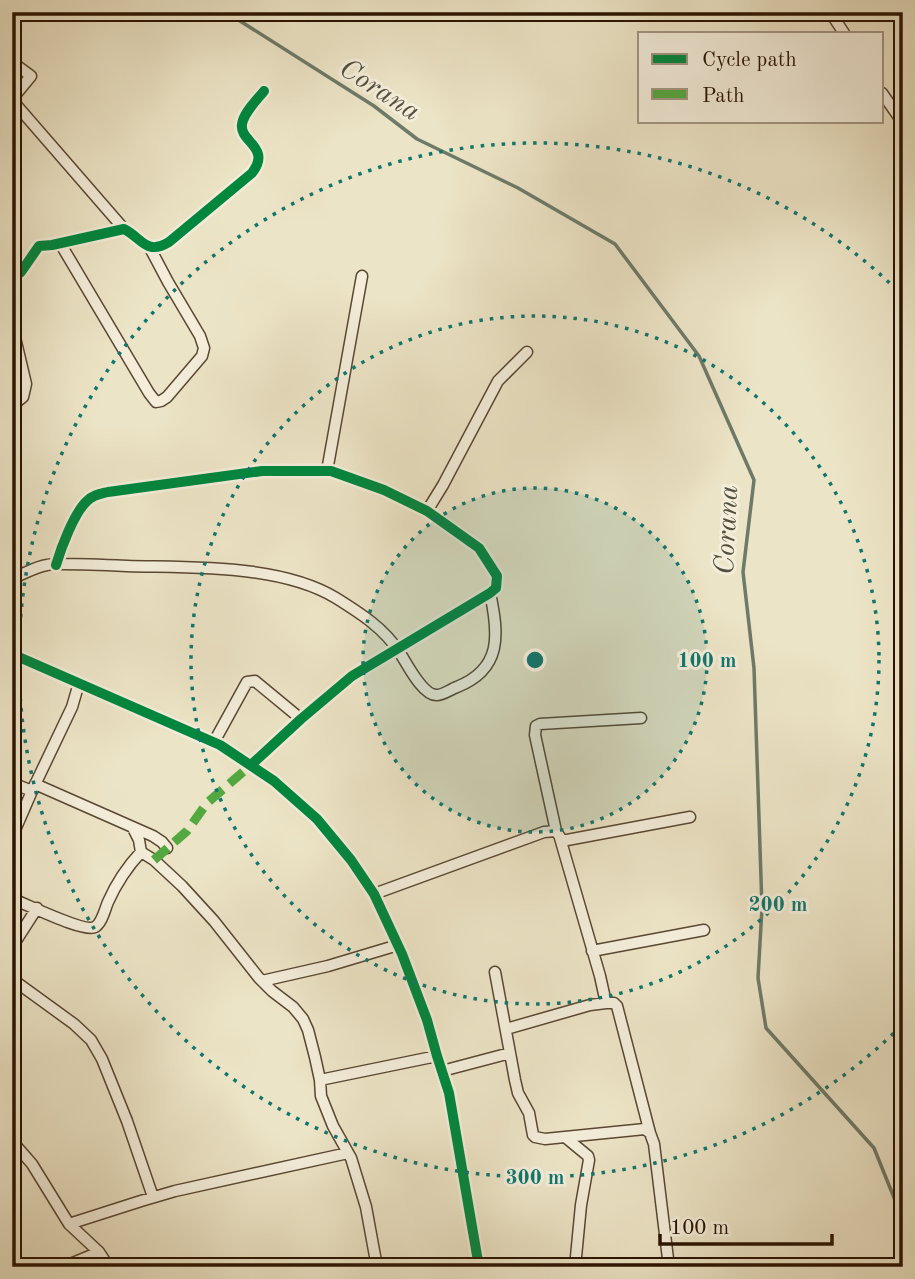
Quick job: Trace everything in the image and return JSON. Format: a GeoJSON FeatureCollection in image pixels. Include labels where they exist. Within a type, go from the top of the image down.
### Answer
{"type":"FeatureCollection","features":[{"type":"Feature","properties":{"kind":"street"},"geometry":{"type":"LineString","coordinates":[[830,12],[843,32]]}},
{"type":"Feature","properties":{"kind":"street"},"geometry":{"type":"LineString","coordinates":[[12,62],[31,76],[12,99],[124,229],[150,248],[200,336],[204,351],[202,356],[167,397],[156,402],[149,393],[60,243]]}},
{"type":"Feature","properties":{"kind":"street"},"geometry":{"type":"LineString","coordinates":[[150,248],[160,248],[169,242],[252,173],[257,166],[257,148],[244,134],[242,125],[264,91]]}},
{"type":"Feature","properties":{"kind":"street"},"geometry":{"type":"LineString","coordinates":[[884,96],[903,123]]}},
{"type":"Feature","properties":{"kind":"street"},"geometry":{"type":"LineString","coordinates":[[12,278],[21,272],[39,246],[124,229]]}},
{"type":"Feature","properties":{"kind":"street"},"geometry":{"type":"LineString","coordinates":[[327,471],[362,276]]}},
{"type":"Feature","properties":{"kind":"street"},"geometry":{"type":"LineString","coordinates":[[12,325],[26,384],[23,397],[12,405]]}},
{"type":"Feature","properties":{"kind":"street"},"geometry":{"type":"LineString","coordinates":[[427,510],[498,381],[527,352]]}},
{"type":"Feature","properties":{"kind":"street"},"geometry":{"type":"LineString","coordinates":[[56,565],[81,509],[86,501],[95,495],[262,471],[327,471],[384,490],[427,510],[479,548],[497,576],[496,588],[352,676],[251,765]]}},
{"type":"Feature","properties":{"kind":"street"},"geometry":{"type":"LineString","coordinates":[[12,578],[47,565],[80,564],[249,572],[305,583],[367,617],[385,634],[428,693],[438,695],[472,680],[480,674],[493,654],[495,616],[490,593]]}},
{"type":"Feature","properties":{"kind":"street"},"geometry":{"type":"LineString","coordinates":[[12,654],[214,742],[274,780],[317,819],[351,860],[374,894],[427,1020],[455,1120],[479,1267]]}},
{"type":"Feature","properties":{"kind":"street"},"geometry":{"type":"LineString","coordinates":[[214,742],[247,682],[255,681],[301,719]]}},
{"type":"Feature","properties":{"kind":"street"},"geometry":{"type":"LineString","coordinates":[[12,837],[72,707],[79,683]]}},
{"type":"Feature","properties":{"kind":"street"},"geometry":{"type":"LineString","coordinates":[[606,1003],[558,835],[536,726],[641,718]]}},
{"type":"Feature","properties":{"kind":"street"},"geometry":{"type":"LineString","coordinates":[[12,783],[33,788],[153,836],[167,848]]}},
{"type":"Feature","properties":{"kind":"street"},"geometry":{"type":"LineString","coordinates":[[374,894],[544,832],[568,840],[690,817]]}},
{"type":"Feature","properties":{"kind":"street"},"geometry":{"type":"LineString","coordinates":[[133,828],[139,839],[141,852]]}},
{"type":"Feature","properties":{"kind":"street"},"geometry":{"type":"LineString","coordinates":[[12,899],[72,924],[95,927],[113,891],[141,852]]}},
{"type":"Feature","properties":{"kind":"street"},"geometry":{"type":"LineString","coordinates":[[141,852],[155,860],[182,886],[262,981],[303,1019],[320,1080],[321,1096],[333,1126],[351,1158],[366,1207],[377,1267]]}},
{"type":"Feature","properties":{"kind":"street"},"geometry":{"type":"LineString","coordinates":[[12,947],[37,908]]}},
{"type":"Feature","properties":{"kind":"street"},"geometry":{"type":"LineString","coordinates":[[592,951],[704,930]]}},
{"type":"Feature","properties":{"kind":"street"},"geometry":{"type":"LineString","coordinates":[[262,981],[398,946]]}},
{"type":"Feature","properties":{"kind":"street"},"geometry":{"type":"LineString","coordinates":[[495,972],[518,1093],[528,1113],[535,1138],[645,1129],[650,1133]]}},
{"type":"Feature","properties":{"kind":"street"},"geometry":{"type":"LineString","coordinates":[[12,979],[74,1024],[91,1040],[102,1059],[127,1121],[153,1197]]}},
{"type":"Feature","properties":{"kind":"street"},"geometry":{"type":"LineString","coordinates":[[506,1029],[590,1006],[606,1003],[614,1003],[617,1006],[654,1144],[671,1266],[632,1267]]}},
{"type":"Feature","properties":{"kind":"street"},"geometry":{"type":"LineString","coordinates":[[442,1071],[510,1053]]}},
{"type":"Feature","properties":{"kind":"street"},"geometry":{"type":"LineString","coordinates":[[320,1080],[437,1056]]}},
{"type":"Feature","properties":{"kind":"street"},"geometry":{"type":"LineString","coordinates":[[565,1137],[590,1160],[581,1205],[575,1267]]}},
{"type":"Feature","properties":{"kind":"street"},"geometry":{"type":"LineString","coordinates":[[12,1141],[32,1164],[69,1224],[99,1252],[109,1267]]}},
{"type":"Feature","properties":{"kind":"street"},"geometry":{"type":"LineString","coordinates":[[69,1224],[153,1197],[348,1153]]}},
{"type":"Feature","properties":{"kind":"street"},"geometry":{"type":"LineString","coordinates":[[62,1267],[99,1252]]}},
{"type":"Feature","properties":{"kind":"waterway","name":"Corana"},"geometry":{"type":"LineString","coordinates":[[226,12],[374,106],[417,139],[518,188],[615,244],[699,356],[754,480],[743,572],[754,668],[762,908],[758,978],[766,1028],[874,1148],[903,1220]]}},
{"type":"Feature","properties":{"kind":"marked path"},"geometry":{"type":"LineString","coordinates":[[154,860],[187,831],[207,803],[251,765]]}},
{"type":"Feature","properties":{"kind":"cycle path"},"geometry":{"type":"LineString","coordinates":[[12,278],[21,272],[39,246],[124,229],[149,246],[161,246],[169,242],[252,173],[257,164],[257,151],[245,136],[242,124],[248,111],[264,91]]}},
{"type":"Feature","properties":{"kind":"cycle path"},"geometry":{"type":"LineString","coordinates":[[56,565],[77,514],[94,496],[262,471],[331,471],[384,490],[427,511],[479,548],[497,576],[496,588],[352,676],[251,765]]}},
{"type":"Feature","properties":{"kind":"cycle path"},"geometry":{"type":"LineString","coordinates":[[12,654],[220,745],[274,781],[317,819],[351,860],[374,894],[402,954],[427,1020],[449,1093],[479,1267]]}}]}
